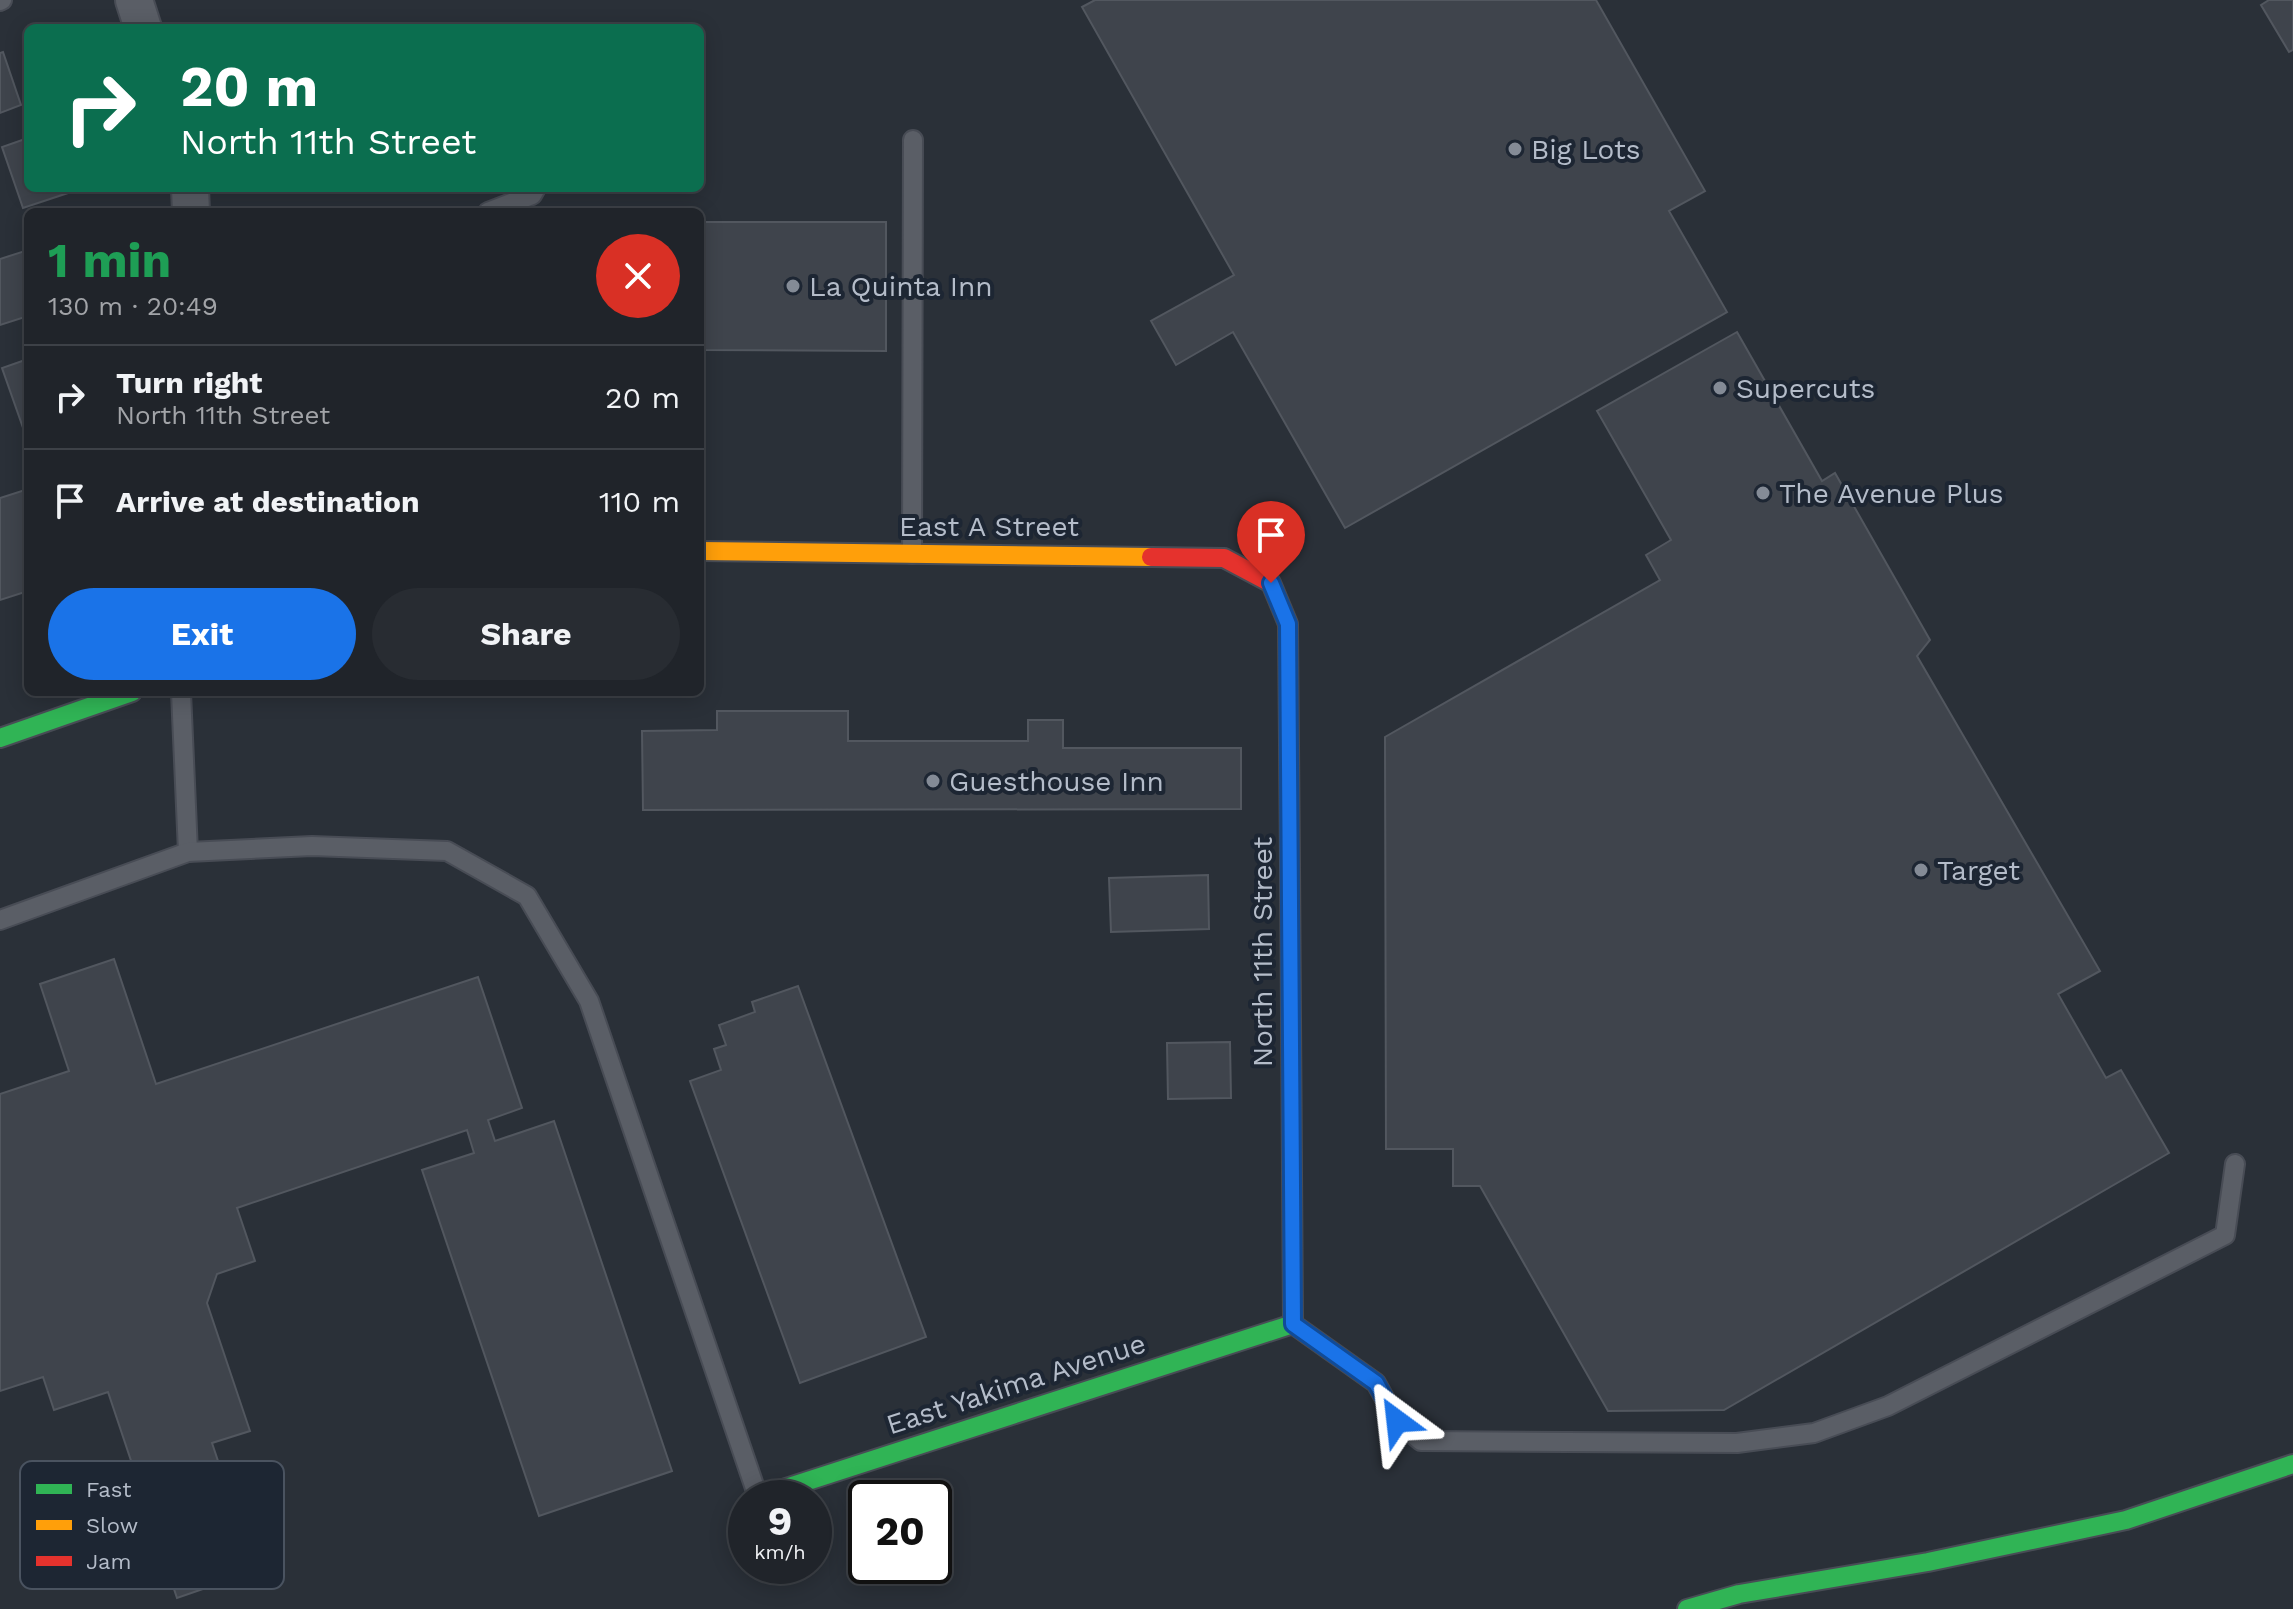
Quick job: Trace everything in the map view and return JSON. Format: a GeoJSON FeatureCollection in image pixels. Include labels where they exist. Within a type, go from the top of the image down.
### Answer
{"type":"FeatureCollection","features":[{"type":"Feature","properties":{"kind":"main road","name":"East A Street"},"geometry":{"type":"LineString","coordinates":[[704,551],[1224,558],[1271,583]]}},
{"type":"Feature","properties":{"kind":"main road","name":"North 11th Street"},"geometry":{"type":"LineString","coordinates":[[1271,583],[1288,624],[1293,1324]]}},
{"type":"Feature","properties":{"kind":"main road"},"geometry":{"type":"LineString","coordinates":[[0,738],[121,696]]}},
{"type":"Feature","properties":{"kind":"main road","name":"East Yakima Avenue"},"geometry":{"type":"LineString","coordinates":[[811,1480],[1293,1324]]}},
{"type":"Feature","properties":{"kind":"main road"},"geometry":{"type":"LineString","coordinates":[[1687,1609],[1739,1594],[1928,1562],[2126,1520],[2293,1464]]}},
{"type":"Feature","properties":{"kind":"street"},"geometry":{"type":"LineString","coordinates":[[134,0],[142,24]]}},
{"type":"Feature","properties":{"kind":"lane"},"geometry":{"type":"LineString","coordinates":[[912,554],[913,140]]}},
{"type":"Feature","properties":{"kind":"lane"},"geometry":{"type":"LineString","coordinates":[[498,208],[534,192]]}},
{"type":"Feature","properties":{"kind":"lane"},"geometry":{"type":"LineString","coordinates":[[181,696],[188,852]]}},
{"type":"Feature","properties":{"kind":"lane"},"geometry":{"type":"LineString","coordinates":[[0,920],[188,852],[312,846],[447,851],[527,896],[589,1001],[752,1480]]}},
{"type":"Feature","properties":{"kind":"lane"},"geometry":{"type":"LineString","coordinates":[[1293,1324],[1376,1383],[1397,1421],[1421,1441],[1737,1443],[1814,1433],[1888,1406],[2225,1235],[2235,1164]]}},
{"type":"Feature","properties":{"kind":"building"},"geometry":{"type":"Polygon","coordinates":[[[1095,0],[1596,0],[1705,191],[1669,211],[1727,312],[1345,528],[1233,332],[1176,365],[1151,321],[1234,275],[1082,7],[1095,0]]]}},
{"type":"Feature","properties":{"kind":"building"},"geometry":{"type":"Polygon","coordinates":[[[2269,0],[2293,0],[2293,50],[2289,52],[2261,5],[2269,0]]]}},
{"type":"Feature","properties":{"kind":"building"},"geometry":{"type":"Polygon","coordinates":[[[3,52],[21,105],[0,113],[0,53],[3,52]]]}},
{"type":"Feature","properties":{"kind":"building"},"geometry":{"type":"Polygon","coordinates":[[[24,139],[24,192],[71,192],[23,208],[2,147],[24,139]]]}},
{"type":"Feature","properties":{"kind":"building","name":"La Quinta Inn"},"geometry":{"type":"Polygon","coordinates":[[[704,222],[886,222],[886,351],[704,350],[704,222]]]}},
{"type":"Feature","properties":{"kind":"building"},"geometry":{"type":"Polygon","coordinates":[[[24,251],[24,317],[0,325],[0,259],[24,251]]]}},
{"type":"Feature","properties":{"kind":"building"},"geometry":{"type":"Polygon","coordinates":[[[1737,332],[1822,481],[1835,473],[1930,640],[1917,656],[2100,971],[2058,994],[2106,1078],[2121,1070],[2169,1153],[1724,1410],[1608,1411],[1480,1186],[1453,1186],[1453,1149],[1386,1149],[1385,737],[1660,580],[1646,555],[1671,540],[1597,411],[1737,332]]]}},
{"type":"Feature","properties":{"kind":"building"},"geometry":{"type":"Polygon","coordinates":[[[24,360],[24,431],[2,368],[24,360]]]}},
{"type":"Feature","properties":{"kind":"building"},"geometry":{"type":"Polygon","coordinates":[[[24,490],[24,592],[0,600],[0,498],[24,490]]]}},
{"type":"Feature","properties":{"kind":"building"},"geometry":{"type":"Polygon","coordinates":[[[717,711],[848,711],[848,741],[1028,741],[1028,720],[1063,720],[1063,748],[1241,748],[1241,809],[643,810],[642,731],[717,730],[717,711]]]}},
{"type":"Feature","properties":{"kind":"building"},"geometry":{"type":"Polygon","coordinates":[[[1208,875],[1209,929],[1111,932],[1109,878],[1208,875]]]}},
{"type":"Feature","properties":{"kind":"building"},"geometry":{"type":"Polygon","coordinates":[[[114,959],[156,1084],[478,977],[522,1108],[488,1120],[495,1141],[554,1121],[672,1471],[539,1516],[422,1170],[474,1153],[467,1130],[237,1208],[255,1261],[217,1274],[207,1303],[250,1431],[212,1443],[218,1461],[131,1461],[108,1392],[54,1410],[43,1377],[0,1391],[0,1094],[69,1071],[40,984],[114,959]]]}},
{"type":"Feature","properties":{"kind":"building"},"geometry":{"type":"Polygon","coordinates":[[[798,986],[926,1337],[800,1383],[690,1081],[721,1070],[714,1049],[726,1045],[719,1025],[755,1012],[752,1002],[798,986]]]}},
{"type":"Feature","properties":{"kind":"building"},"geometry":{"type":"Polygon","coordinates":[[[1230,1042],[1231,1098],[1168,1099],[1167,1043],[1230,1042]]]}},
{"type":"Feature","properties":{"kind":"building"},"geometry":{"type":"Polygon","coordinates":[[[174,1589],[203,1589],[177,1598],[174,1589]]]}},
{"type":"Feature","properties":{"kind":"traffic: fast"},"geometry":{"type":"LineString","coordinates":[[0,738],[121,696]]}},
{"type":"Feature","properties":{"kind":"traffic: fast"},"geometry":{"type":"LineString","coordinates":[[811,1480],[1293,1324],[1290,866]]}},
{"type":"Feature","properties":{"kind":"traffic: fast"},"geometry":{"type":"LineString","coordinates":[[1687,1609],[1739,1594],[1928,1562],[2126,1520],[2293,1464]]}},
{"type":"Feature","properties":{"kind":"traffic: slow"},"geometry":{"type":"LineString","coordinates":[[704,551],[1151,557]]}},
{"type":"Feature","properties":{"kind":"traffic: jam"},"geometry":{"type":"LineString","coordinates":[[1151,557],[1224,558],[1271,583],[1288,624],[1290,866]]}},
{"type":"Feature","properties":{"kind":"place","name":"Big Lots"},"geometry":{"type":"Point","coordinates":[1515,149]}},
{"type":"Feature","properties":{"kind":"place","name":"La Quinta Inn"},"geometry":{"type":"Point","coordinates":[793,286]}},
{"type":"Feature","properties":{"kind":"place","name":"Supercuts"},"geometry":{"type":"Point","coordinates":[1720,388]}},
{"type":"Feature","properties":{"kind":"place","name":"The Avenue Plus"},"geometry":{"type":"Point","coordinates":[1763,493]}},
{"type":"Feature","properties":{"kind":"place","name":"Guesthouse Inn"},"geometry":{"type":"Point","coordinates":[933,781]}},
{"type":"Feature","properties":{"kind":"place","name":"Target"},"geometry":{"type":"Point","coordinates":[1921,870]}},
{"type":"Feature","properties":{"kind":"route"},"geometry":{"type":"LineString","coordinates":[[1271,583],[1288,624],[1293,1324],[1376,1383],[1397,1421]]}}]}
